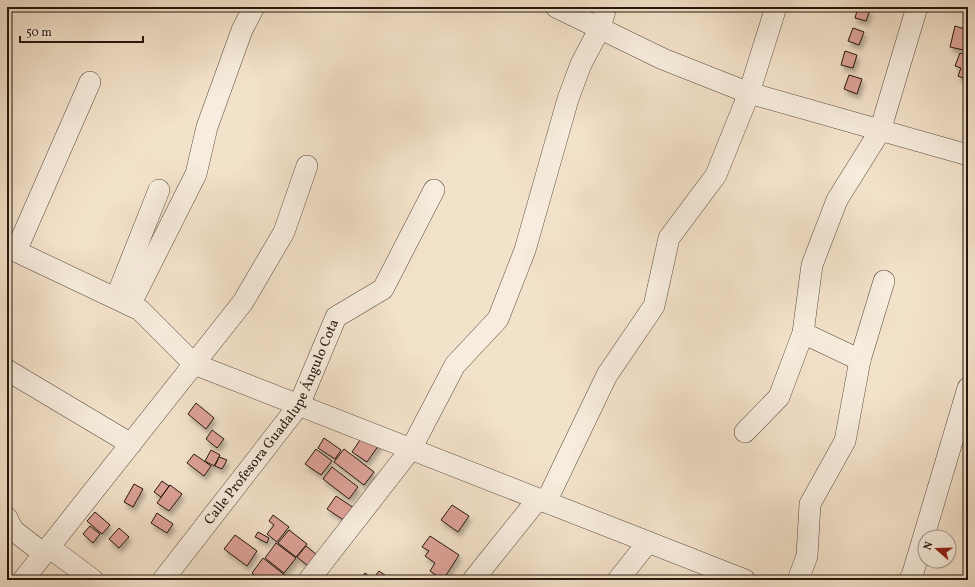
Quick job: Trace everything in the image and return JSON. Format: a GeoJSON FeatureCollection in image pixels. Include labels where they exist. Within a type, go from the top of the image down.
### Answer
{"type":"FeatureCollection","features":[{"type":"Feature","properties":{"kind":"street"},"geometry":{"type":"LineString","coordinates":[[123,302],[196,174],[207,128],[242,30],[254,7]]}},
{"type":"Feature","properties":{"kind":"street"},"geometry":{"type":"LineString","coordinates":[[556,7],[663,59],[749,92],[880,131],[968,155]]}},
{"type":"Feature","properties":{"kind":"street"},"geometry":{"type":"LineString","coordinates":[[310,580],[411,449],[455,365],[498,319],[526,250],[568,99],[580,64],[600,28],[606,7]]}},
{"type":"Feature","properties":{"kind":"street"},"geometry":{"type":"LineString","coordinates":[[473,580],[542,501],[607,375],[654,306],[669,238],[716,174],[749,92],[776,7]]}},
{"type":"Feature","properties":{"kind":"street"},"geometry":{"type":"LineString","coordinates":[[745,432],[779,397],[803,333],[812,265],[837,200],[880,131],[917,7]]}},
{"type":"Feature","properties":{"kind":"street"},"geometry":{"type":"LineString","coordinates":[[90,82],[12,249],[140,310],[194,364],[745,580]]}},
{"type":"Feature","properties":{"kind":"street"},"geometry":{"type":"LineString","coordinates":[[23,580],[243,302],[284,232],[307,166]]}},
{"type":"Feature","properties":{"kind":"street"},"geometry":{"type":"LineString","coordinates":[[123,302],[159,190]]}},
{"type":"Feature","properties":{"kind":"street","name":"Calle Profesora Guadalupe Ángulo Cota"},"geometry":{"type":"LineString","coordinates":[[163,580],[299,405],[336,317],[383,289],[434,190]]}},
{"type":"Feature","properties":{"kind":"street"},"geometry":{"type":"LineString","coordinates":[[798,580],[807,556],[810,504],[845,441],[860,360],[884,281]]}},
{"type":"Feature","properties":{"kind":"street"},"geometry":{"type":"LineString","coordinates":[[803,333],[860,360]]}},
{"type":"Feature","properties":{"kind":"street"},"geometry":{"type":"LineString","coordinates":[[7,370],[131,444]]}},
{"type":"Feature","properties":{"kind":"street"},"geometry":{"type":"LineString","coordinates":[[909,580],[912,576],[968,388]]}},
{"type":"Feature","properties":{"kind":"street"},"geometry":{"type":"LineString","coordinates":[[7,518],[13,530],[93,580]]}},
{"type":"Feature","properties":{"kind":"street"},"geometry":{"type":"LineString","coordinates":[[618,580],[648,542]]}},
{"type":"Feature","properties":{"kind":"building"},"geometry":{"type":"Polygon","coordinates":[[[858,7],[870,10],[866,21],[855,18],[858,7]]]}},
{"type":"Feature","properties":{"kind":"building"},"geometry":{"type":"Polygon","coordinates":[[[955,26],[968,30],[968,51],[950,47],[955,26]]]}},
{"type":"Feature","properties":{"kind":"building"},"geometry":{"type":"Polygon","coordinates":[[[853,28],[864,32],[859,45],[848,41],[853,28]]]}},
{"type":"Feature","properties":{"kind":"building"},"geometry":{"type":"Polygon","coordinates":[[[845,51],[857,55],[853,68],[841,65],[845,51]]]}},
{"type":"Feature","properties":{"kind":"building"},"geometry":{"type":"Polygon","coordinates":[[[960,53],[968,56],[968,72],[966,79],[958,76],[961,68],[955,66],[960,53]]]}},
{"type":"Feature","properties":{"kind":"building"},"geometry":{"type":"Polygon","coordinates":[[[849,75],[862,79],[857,94],[844,89],[849,75]]]}},
{"type":"Feature","properties":{"kind":"building"},"geometry":{"type":"Polygon","coordinates":[[[196,403],[214,418],[206,429],[188,414],[196,403]]]}},
{"type":"Feature","properties":{"kind":"building"},"geometry":{"type":"Polygon","coordinates":[[[212,430],[224,439],[217,448],[206,439],[212,430]]]}},
{"type":"Feature","properties":{"kind":"building"},"geometry":{"type":"Polygon","coordinates":[[[366,431],[381,442],[367,462],[352,452],[366,431]]]}},
{"type":"Feature","properties":{"kind":"building"},"geometry":{"type":"Polygon","coordinates":[[[324,438],[341,450],[335,459],[318,448],[324,438]]]}},
{"type":"Feature","properties":{"kind":"building"},"geometry":{"type":"Polygon","coordinates":[[[316,449],[332,461],[321,475],[305,464],[316,449]]]}},
{"type":"Feature","properties":{"kind":"building"},"geometry":{"type":"Polygon","coordinates":[[[344,449],[374,472],[364,485],[334,462],[344,449]]]}},
{"type":"Feature","properties":{"kind":"building"},"geometry":{"type":"Polygon","coordinates":[[[211,450],[220,455],[214,466],[205,461],[211,450]]]}},
{"type":"Feature","properties":{"kind":"building"},"geometry":{"type":"Polygon","coordinates":[[[194,454],[211,466],[204,476],[187,463],[194,454]]]}},
{"type":"Feature","properties":{"kind":"building"},"geometry":{"type":"Polygon","coordinates":[[[219,457],[227,460],[222,469],[215,466],[219,457]]]}},
{"type":"Feature","properties":{"kind":"building"},"geometry":{"type":"Polygon","coordinates":[[[332,467],[358,487],[349,499],[323,479],[332,467]]]}},
{"type":"Feature","properties":{"kind":"building"},"geometry":{"type":"Polygon","coordinates":[[[162,481],[169,486],[161,497],[154,492],[162,481]]]}},
{"type":"Feature","properties":{"kind":"building"},"geometry":{"type":"Polygon","coordinates":[[[134,484],[143,489],[133,507],[124,502],[134,484]]]}},
{"type":"Feature","properties":{"kind":"building"},"geometry":{"type":"Polygon","coordinates":[[[170,485],[182,494],[169,511],[157,503],[170,485]]]}},
{"type":"Feature","properties":{"kind":"building"},"geometry":{"type":"Polygon","coordinates":[[[336,496],[354,508],[345,521],[327,509],[336,496]]]}},
{"type":"Feature","properties":{"kind":"building"},"geometry":{"type":"Polygon","coordinates":[[[452,505],[469,516],[458,532],[441,520],[452,505]]]}},
{"type":"Feature","properties":{"kind":"building"},"geometry":{"type":"Polygon","coordinates":[[[95,512],[110,525],[102,534],[87,521],[95,512]]]}},
{"type":"Feature","properties":{"kind":"building"},"geometry":{"type":"Polygon","coordinates":[[[157,513],[173,524],[167,533],[151,523],[157,513]]]}},
{"type":"Feature","properties":{"kind":"building"},"geometry":{"type":"Polygon","coordinates":[[[273,515],[289,527],[277,542],[267,534],[274,525],[269,521],[273,515]]]}},
{"type":"Feature","properties":{"kind":"building"},"geometry":{"type":"Polygon","coordinates":[[[90,526],[100,534],[93,543],[83,534],[90,526]]]}},
{"type":"Feature","properties":{"kind":"building"},"geometry":{"type":"Polygon","coordinates":[[[119,528],[129,537],[119,548],[109,539],[119,528]]]}},
{"type":"Feature","properties":{"kind":"building"},"geometry":{"type":"Polygon","coordinates":[[[289,530],[307,544],[296,557],[278,543],[289,530]]]}},
{"type":"Feature","properties":{"kind":"building"},"geometry":{"type":"Polygon","coordinates":[[[258,532],[269,538],[267,543],[255,537],[258,532]]]}},
{"type":"Feature","properties":{"kind":"building"},"geometry":{"type":"Polygon","coordinates":[[[235,535],[257,551],[247,566],[224,549],[235,535]]]}},
{"type":"Feature","properties":{"kind":"building"},"geometry":{"type":"Polygon","coordinates":[[[430,536],[459,555],[443,580],[430,571],[435,563],[425,556],[429,551],[422,547],[430,536]]]}},
{"type":"Feature","properties":{"kind":"building"},"geometry":{"type":"Polygon","coordinates":[[[276,543],[296,558],[284,573],[265,558],[276,543]]]}},
{"type":"Feature","properties":{"kind":"building"},"geometry":{"type":"Polygon","coordinates":[[[306,546],[322,559],[313,570],[297,557],[306,546]]]}},
{"type":"Feature","properties":{"kind":"building"},"geometry":{"type":"Polygon","coordinates":[[[263,558],[286,576],[283,580],[260,580],[252,573],[263,558]]]}},
{"type":"Feature","properties":{"kind":"building"},"geometry":{"type":"Polygon","coordinates":[[[379,571],[392,580],[360,580],[365,573],[373,579],[379,571]]]}}]}
